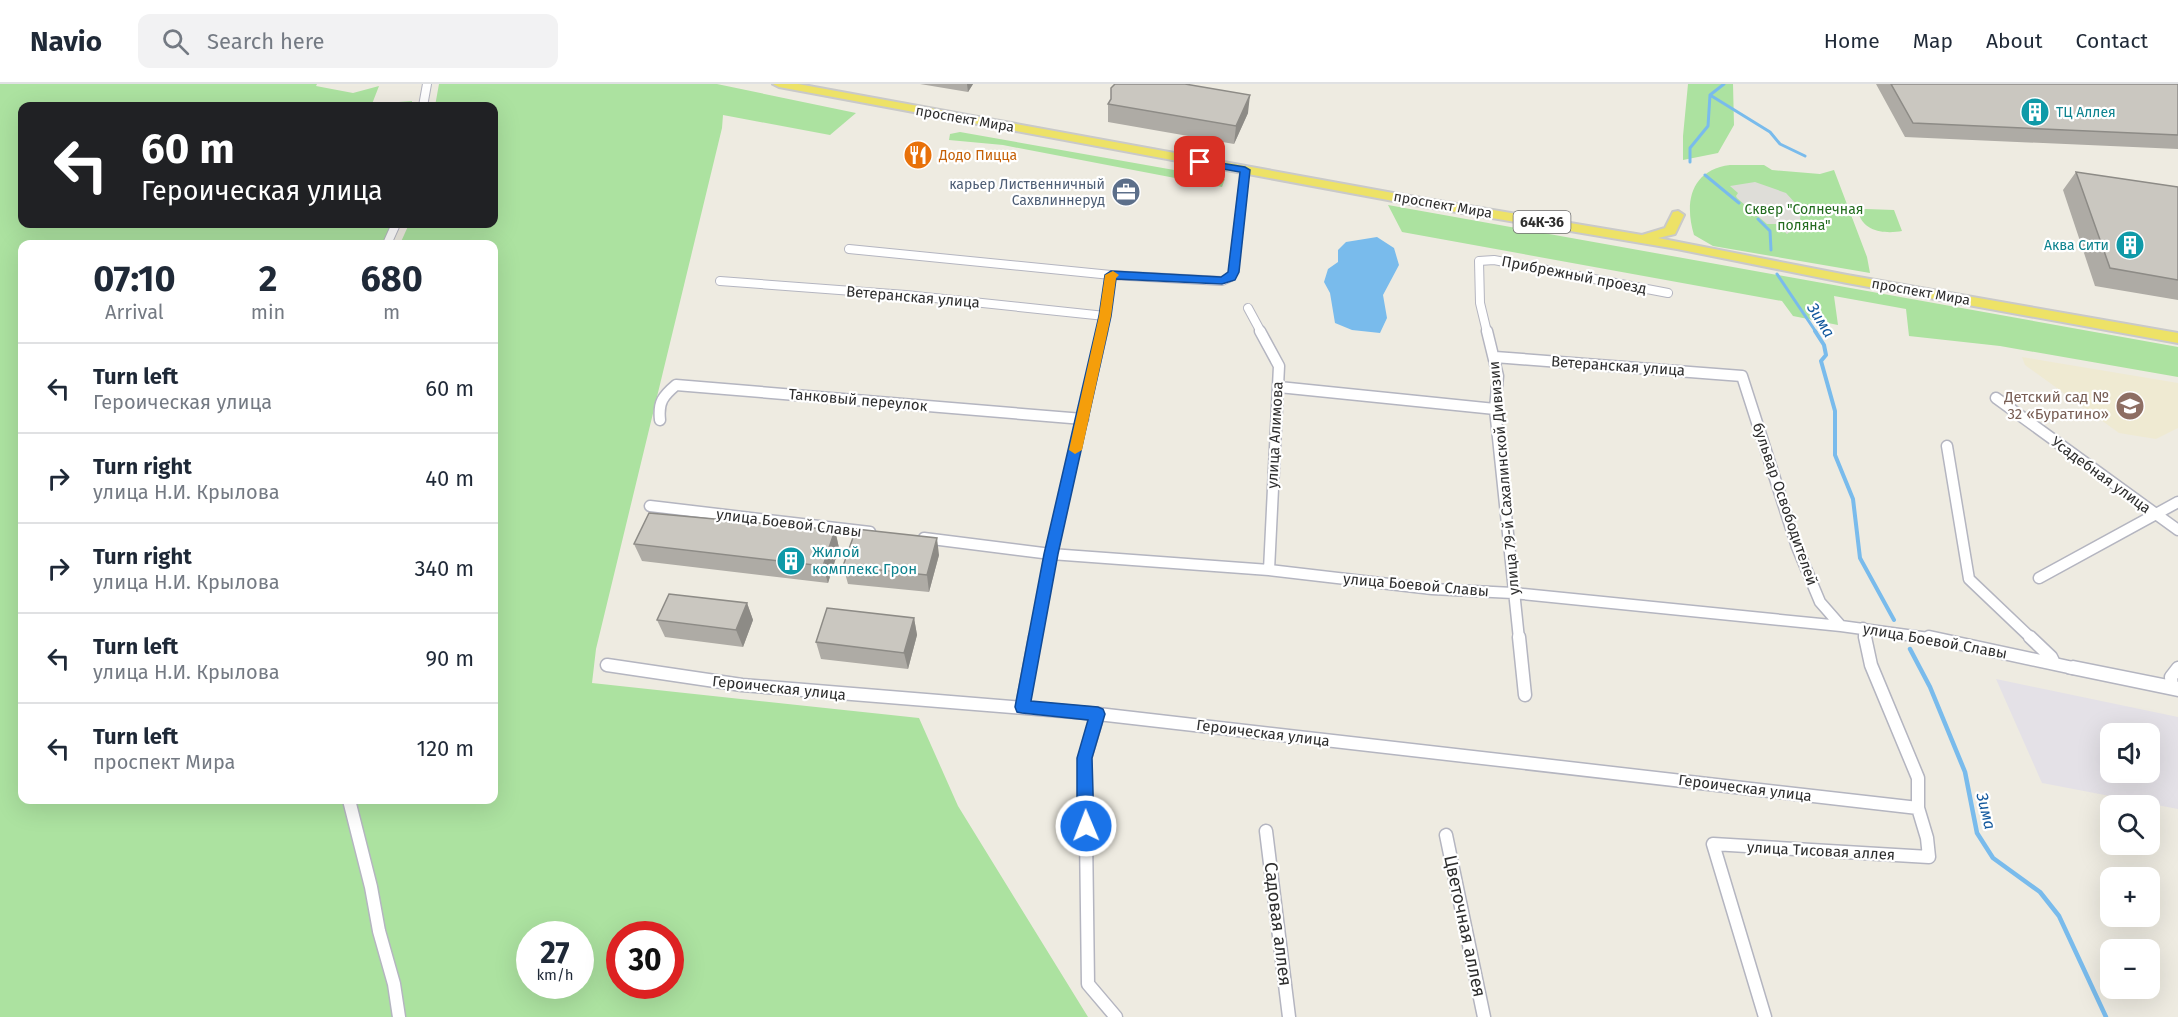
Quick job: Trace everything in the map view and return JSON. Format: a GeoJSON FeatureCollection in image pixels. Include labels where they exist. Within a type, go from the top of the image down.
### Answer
{"type":"FeatureCollection","features":[{"type":"Feature","properties":{"kind":"main road","name":"проспект Мира"},"geometry":{"type":"LineString","coordinates":[[779,84],[1245,170],[1677,245],[2178,338]]}},
{"type":"Feature","properties":{"kind":"main road"},"geometry":{"type":"LineString","coordinates":[[1581,229],[1601,228],[1656,236],[1670,231],[1678,214]]}},
{"type":"Feature","properties":{"kind":"main road"},"geometry":{"type":"LineString","coordinates":[[1677,245],[1678,214]]}},
{"type":"Feature","properties":{"kind":"main road"},"geometry":{"type":"LineString","coordinates":[[1678,214],[1682,233],[1688,242],[1754,261]]}},
{"type":"Feature","properties":{"kind":"street"},"geometry":{"type":"LineString","coordinates":[[424,102],[427,84]]}},
{"type":"Feature","properties":{"kind":"street"},"geometry":{"type":"LineString","coordinates":[[849,249],[1111,275],[1222,281],[1231,277],[1245,170]]}},
{"type":"Feature","properties":{"kind":"street","name":"Прибрежный проезд"},"geometry":{"type":"LineString","coordinates":[[1479,261],[1494,260],[1668,293]]}},
{"type":"Feature","properties":{"kind":"street","name":"улица 79-й Сахалинской Дивизии"},"geometry":{"type":"LineString","coordinates":[[1479,261],[1480,303],[1498,376],[1495,409],[1525,695]]}},
{"type":"Feature","properties":{"kind":"street"},"geometry":{"type":"LineString","coordinates":[[1022,707],[1051,554],[1083,419],[1105,316],[1111,275]]}},
{"type":"Feature","properties":{"kind":"street","name":"Ветеранская улица"},"geometry":{"type":"LineString","coordinates":[[720,281],[906,296],[1105,316]]}},
{"type":"Feature","properties":{"kind":"street","name":"улица Алимова"},"geometry":{"type":"LineString","coordinates":[[1248,308],[1279,366],[1279,387],[1275,408],[1269,570]]}},
{"type":"Feature","properties":{"kind":"street","name":"Ветеранская улица"},"geometry":{"type":"LineString","coordinates":[[1495,357],[1742,376]]}},
{"type":"Feature","properties":{"kind":"street","name":"бульвар Освободителей"},"geometry":{"type":"LineString","coordinates":[[1742,376],[1797,547],[1820,602],[1842,626]]}},
{"type":"Feature","properties":{"kind":"street","name":"Танковый переулок"},"geometry":{"type":"LineString","coordinates":[[660,420],[659,410],[662,396],[676,385],[1083,419]]}},
{"type":"Feature","properties":{"kind":"street"},"geometry":{"type":"LineString","coordinates":[[1279,387],[1495,409]]}},
{"type":"Feature","properties":{"kind":"street","name":"Усадебная улица"},"geometry":{"type":"LineString","coordinates":[[1996,398],[2178,530]]}},
{"type":"Feature","properties":{"kind":"street"},"geometry":{"type":"LineString","coordinates":[[1947,446],[1960,540],[1969,579],[2051,657],[2054,663]]}},
{"type":"Feature","properties":{"kind":"street"},"geometry":{"type":"LineString","coordinates":[[2039,578],[2178,502]]}},
{"type":"Feature","properties":{"kind":"street","name":"улица Боевой Славы"},"geometry":{"type":"LineString","coordinates":[[650,506],[883,534]]}},
{"type":"Feature","properties":{"kind":"street","name":"улица Боевой Славы"},"geometry":{"type":"LineString","coordinates":[[916,538],[1051,554],[1269,570],[1432,589],[1513,593],[1915,634],[2175,689]]}},
{"type":"Feature","properties":{"kind":"street"},"geometry":{"type":"LineString","coordinates":[[1863,628],[1871,665],[1918,778],[1918,808]]}},
{"type":"Feature","properties":{"kind":"street","name":"Героическая улица"},"geometry":{"type":"LineString","coordinates":[[607,665],[758,687],[929,703],[1022,707],[1098,714],[1918,808]]}},
{"type":"Feature","properties":{"kind":"street"},"geometry":{"type":"LineString","coordinates":[[2175,689],[2170,680],[2174,670],[2178,668]]}},
{"type":"Feature","properties":{"kind":"street"},"geometry":{"type":"LineString","coordinates":[[1098,714],[1085,758],[1088,984],[1116,1017]]}},
{"type":"Feature","properties":{"kind":"street"},"geometry":{"type":"LineString","coordinates":[[350,804],[371,887],[379,931],[394,984],[399,1017]]}},
{"type":"Feature","properties":{"kind":"street","name":"улица Тисовая аллея"},"geometry":{"type":"LineString","coordinates":[[1765,1017],[1713,844],[1929,857],[1927,838],[1918,808]]}},
{"type":"Feature","properties":{"kind":"street","name":"Садовая аллея"},"geometry":{"type":"LineString","coordinates":[[1266,831],[1289,1017]]}},
{"type":"Feature","properties":{"kind":"street","name":"Цветочная аллея"},"geometry":{"type":"LineString","coordinates":[[1446,835],[1484,1017]]}},
{"type":"Feature","properties":{"kind":"shaded area"},"geometry":{"type":"Polygon","coordinates":[[[1755,182],[1786,193],[1802,207],[1799,225],[1787,234],[1776,224],[1767,224],[1737,198],[1738,193],[1730,186],[1755,182]]]}},
{"type":"Feature","properties":{"kind":"shaded area","name":"Детский сад № 32 «Буратино»"},"geometry":{"type":"Polygon","coordinates":[[[2022,357],[2178,383],[2178,428],[2156,439],[2119,433],[2025,365],[2022,357]]]}},
{"type":"Feature","properties":{"kind":"shaded area"},"geometry":{"type":"Polygon","coordinates":[[[1996,679],[2178,717],[2178,809],[2160,806],[2160,795],[2105,795],[2042,783],[1996,679]]]}},
{"type":"Feature","properties":{"kind":"green space"},"geometry":{"type":"Polygon","coordinates":[[[0,84],[317,84],[316,86],[353,93],[379,86],[373,102],[18,102],[18,228],[391,228],[384,240],[18,240],[18,804],[498,804],[498,240],[402,240],[407,228],[498,228],[498,102],[436,102],[439,84],[717,84],[856,113],[830,135],[723,115],[722,128],[596,649],[592,683],[919,718],[958,806],[1088,1017],[0,1017],[0,84]]]}},
{"type":"Feature","properties":{"kind":"green space"},"geometry":{"type":"Polygon","coordinates":[[[1688,84],[1733,84],[1734,125],[1718,153],[1683,160],[1683,136],[1688,84]]]}},
{"type":"Feature","properties":{"kind":"green space"},"geometry":{"type":"Polygon","coordinates":[[[960,132],[1225,179],[1222,187],[1003,145],[949,140],[950,134],[960,132]]]}},
{"type":"Feature","properties":{"kind":"green space","name":"Сквер \"Солнечная поляна\""},"geometry":{"type":"Polygon","coordinates":[[[1730,165],[1764,165],[1772,170],[1820,174],[1834,170],[1867,257],[1870,273],[1713,246],[1694,235],[1690,211],[1694,190],[1707,173],[1730,165]]]}},
{"type":"Feature","properties":{"kind":"green space"},"geometry":{"type":"Polygon","coordinates":[[[1388,205],[2178,347],[2178,377],[2000,346],[1909,336],[1906,309],[1834,296],[1838,325],[1793,316],[1782,301],[1402,232],[1388,205]]]}},
{"type":"Feature","properties":{"kind":"green space"},"geometry":{"type":"Polygon","coordinates":[[[1860,210],[1894,210],[1902,231],[1883,232],[1866,225],[1859,214],[1860,210]]]}},
{"type":"Feature","properties":{"kind":"water"},"geometry":{"type":"Polygon","coordinates":[[[1377,237],[1394,248],[1399,265],[1383,295],[1387,318],[1380,333],[1352,330],[1335,323],[1330,293],[1324,282],[1328,269],[1338,262],[1338,250],[1346,242],[1377,237]]]}},
{"type":"Feature","properties":{"kind":"building"},"geometry":{"type":"Polygon","coordinates":[[[1115,84],[1185,84],[1250,95],[1236,126],[1108,104],[1111,99],[1111,88],[1115,84]]]}},
{"type":"Feature","properties":{"kind":"building","name":"ТЦ Аллея"},"geometry":{"type":"Polygon","coordinates":[[[1891,84],[2178,84],[2178,135],[1913,123],[1891,84]]]}},
{"type":"Feature","properties":{"kind":"building","name":"Аква Сити"},"geometry":{"type":"Polygon","coordinates":[[[2076,172],[2178,187],[2178,280],[2110,268],[2076,172]]]}},
{"type":"Feature","properties":{"kind":"building"},"geometry":{"type":"Polygon","coordinates":[[[649,513],[835,530],[823,566],[634,544],[649,513]]]}},
{"type":"Feature","properties":{"kind":"building"},"geometry":{"type":"Polygon","coordinates":[[[856,529],[937,538],[927,575],[843,566],[856,529]]]}},
{"type":"Feature","properties":{"kind":"building"},"geometry":{"type":"Polygon","coordinates":[[[669,594],[747,603],[736,630],[657,620],[669,594]]]}},
{"type":"Feature","properties":{"kind":"building"},"geometry":{"type":"Polygon","coordinates":[[[827,608],[914,618],[904,653],[816,642],[827,608]]]}},
{"type":"Feature","properties":{"kind":"waterway","name":"Зима"},"geometry":{"type":"LineString","coordinates":[[1710,95],[1724,84]]}},
{"type":"Feature","properties":{"kind":"waterway","name":"Зима"},"geometry":{"type":"LineString","coordinates":[[1690,162],[1690,148],[1708,126],[1710,95]]}},
{"type":"Feature","properties":{"kind":"waterway"},"geometry":{"type":"LineString","coordinates":[[1710,95],[1770,132],[1780,144],[1805,156]]}},
{"type":"Feature","properties":{"kind":"waterway","name":"Зима"},"geometry":{"type":"LineString","coordinates":[[1705,175],[1739,203]]}},
{"type":"Feature","properties":{"kind":"waterway","name":"Зима"},"geometry":{"type":"LineString","coordinates":[[1758,219],[1770,231],[1771,250]]}},
{"type":"Feature","properties":{"kind":"waterway","name":"Зима"},"geometry":{"type":"LineString","coordinates":[[1777,274],[1816,332]]}},
{"type":"Feature","properties":{"kind":"waterway","name":"Зима"},"geometry":{"type":"LineString","coordinates":[[1815,331],[1824,345],[1826,355],[1821,361],[1835,411],[1835,455],[1853,499],[1860,558],[1894,620]]}},
{"type":"Feature","properties":{"kind":"waterway","name":"Зима"},"geometry":{"type":"LineString","coordinates":[[1910,649],[1930,687],[1965,772],[1977,833],[1993,858],[2040,892],[2059,916],[2106,1017]]}},
{"type":"Feature","properties":{"kind":"slow traffic"},"geometry":{"type":"LineString","coordinates":[[1075,450],[1105,316],[1111,275],[1113,275]]}},
{"type":"Feature","properties":{"kind":"place","name":"ТЦ Аллея"},"geometry":{"type":"Point","coordinates":[2035,112]}},
{"type":"Feature","properties":{"kind":"place","name":"Додо Пицца"},"geometry":{"type":"Point","coordinates":[918,155]}},
{"type":"Feature","properties":{"kind":"place","name":"карьер Лиственничный Сахвлиннеруд"},"geometry":{"type":"Point","coordinates":[1126,192]}},
{"type":"Feature","properties":{"kind":"place","name":"Аква Сити"},"geometry":{"type":"Point","coordinates":[2130,245]}},
{"type":"Feature","properties":{"kind":"place","name":"Детский сад № 32 «Буратино»"},"geometry":{"type":"Point","coordinates":[2130,406]}},
{"type":"Feature","properties":{"kind":"place","name":"Жилой комплекс Грон"},"geometry":{"type":"Point","coordinates":[791,561]}},
{"type":"Feature","properties":{"kind":"route"},"geometry":{"type":"LineString","coordinates":[[1086,826],[1085,758],[1098,714],[1022,707],[1051,554],[1083,419],[1105,316],[1111,275],[1222,281],[1231,277],[1233,272],[1245,170],[1200,162]]}}]}
